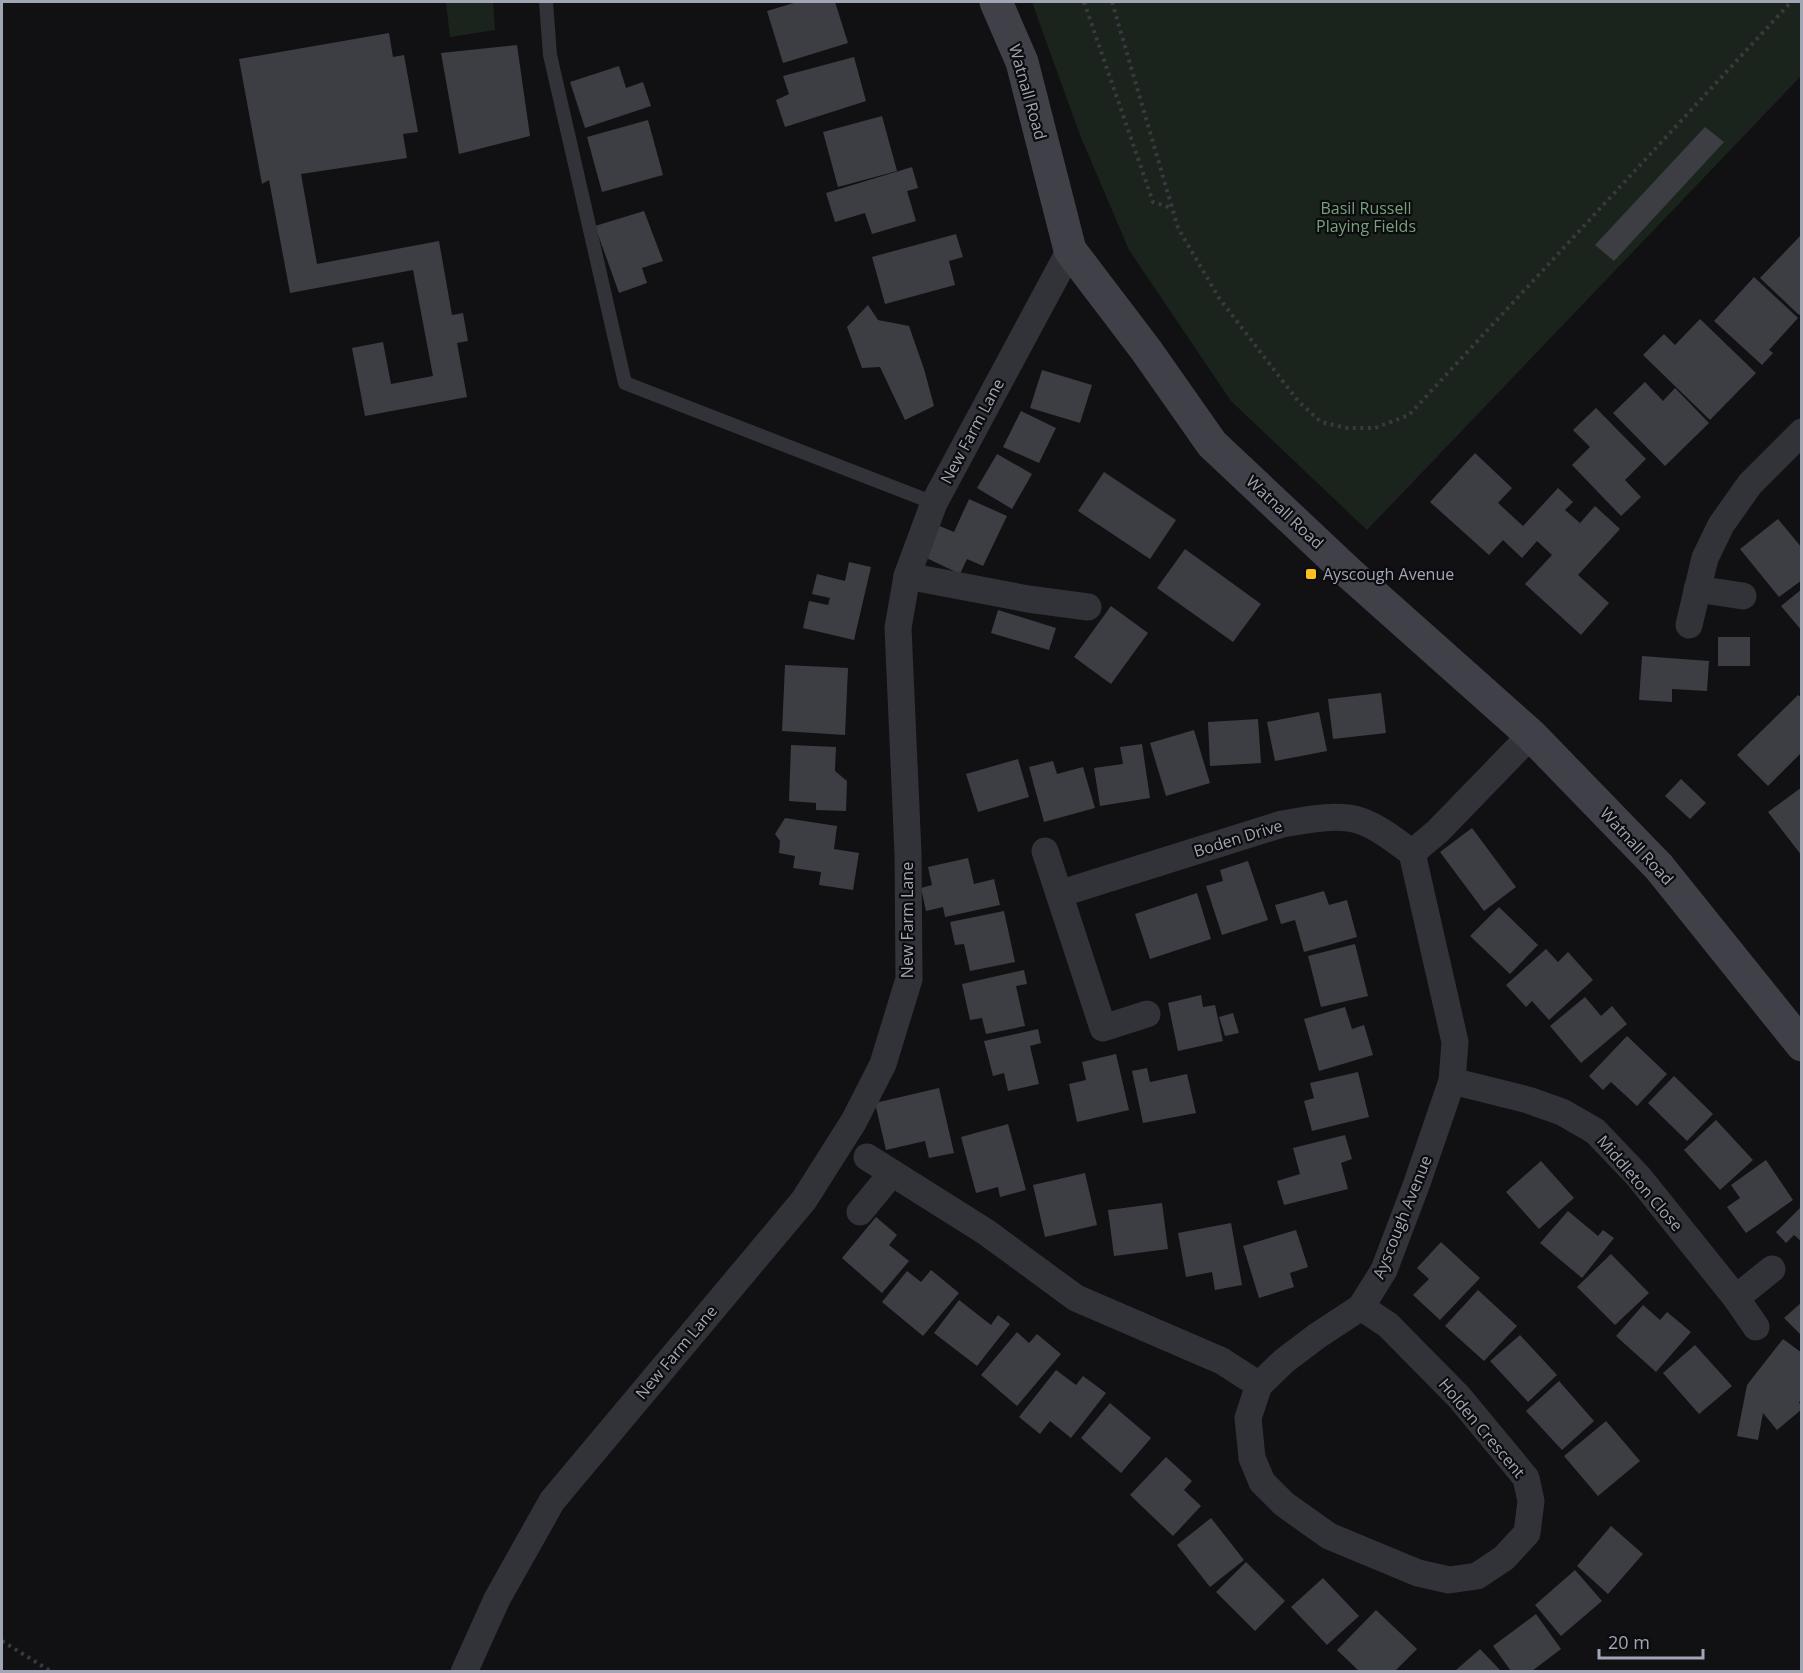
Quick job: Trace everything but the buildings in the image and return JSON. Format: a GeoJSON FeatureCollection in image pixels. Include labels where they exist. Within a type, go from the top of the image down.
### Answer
{"type":"FeatureCollection","features":[{"type":"Feature","properties":{"kind":"main road","name":"Watnall Road"},"geometry":{"type":"LineString","coordinates":[[996,2],[1022,62],[1070,250],[1146,350],[1212,444],[1348,572],[1531,735],[1659,867],[1802,1045]]}},
{"type":"Feature","properties":{"kind":"street","name":"New Farm Lane"},"geometry":{"type":"LineString","coordinates":[[464,1671],[497,1599],[552,1501],[804,1200],[854,1121],[883,1064],[909,979],[908,853],[898,628],[907,576],[934,503],[1070,250]]}},
{"type":"Feature","properties":{"kind":"street"},"geometry":{"type":"LineString","coordinates":[[1689,626],[1705,558],[1721,525],[1750,484],[1800,438]]}},
{"type":"Feature","properties":{"kind":"street"},"geometry":{"type":"LineString","coordinates":[[907,576],[1028,599],[1088,607]]}},
{"type":"Feature","properties":{"kind":"street"},"geometry":{"type":"LineString","coordinates":[[1697,589],[1743,596]]}},
{"type":"Feature","properties":{"kind":"street"},"geometry":{"type":"LineString","coordinates":[[1412,854],[1438,831],[1531,735]]}},
{"type":"Feature","properties":{"kind":"street","name":"Boden Drive"},"geometry":{"type":"LineString","coordinates":[[1059,894],[1282,824],[1320,817],[1359,820],[1388,835],[1412,854]]}},
{"type":"Feature","properties":{"kind":"street"},"geometry":{"type":"LineString","coordinates":[[1045,851],[1102,1028],[1147,1014]]}},
{"type":"Feature","properties":{"kind":"street","name":"Ayscough Avenue"},"geometry":{"type":"LineString","coordinates":[[1259,1385],[1300,1348],[1361,1307],[1384,1269],[1452,1081],[1455,1042],[1412,854]]}},
{"type":"Feature","properties":{"kind":"street","name":"Middleton Close"},"geometry":{"type":"LineString","coordinates":[[1452,1081],[1562,1112],[1595,1131],[1638,1176],[1736,1298],[1756,1327]]}},
{"type":"Feature","properties":{"kind":"street"},"geometry":{"type":"LineString","coordinates":[[867,1157],[986,1232],[1076,1298],[1222,1361],[1259,1385]]}},
{"type":"Feature","properties":{"kind":"street"},"geometry":{"type":"LineString","coordinates":[[860,1212],[892,1173]]}},
{"type":"Feature","properties":{"kind":"street"},"geometry":{"type":"LineString","coordinates":[[1736,1298],[1772,1269]]}},
{"type":"Feature","properties":{"kind":"street","name":"Holden Crescent"},"geometry":{"type":"LineString","coordinates":[[1259,1385],[1248,1418],[1252,1458],[1262,1482],[1284,1504],[1329,1536],[1418,1573],[1449,1580],[1477,1576],[1504,1558],[1527,1533],[1531,1501],[1526,1478],[1459,1397],[1388,1325],[1361,1307]]}},
{"type":"Feature","properties":{"kind":"lane"},"geometry":{"type":"LineString","coordinates":[[546,2],[550,55],[625,383],[934,503]]}},
{"type":"Feature","properties":{"kind":"path"},"geometry":{"type":"LineString","coordinates":[[1084,2],[1153,202],[1172,208]]}},
{"type":"Feature","properties":{"kind":"path"},"geometry":{"type":"LineString","coordinates":[[1112,2],[1178,228],[1219,298],[1298,401],[1321,422],[1347,428],[1375,428],[1409,415],[1791,2]]}},
{"type":"Feature","properties":{"kind":"path"},"geometry":{"type":"LineString","coordinates":[[2,1641],[52,1671]]}},
{"type":"Feature","properties":{"kind":"green space"},"geometry":{"type":"Polygon","coordinates":[[[446,2],[493,2],[495,30],[450,37],[446,2]]]}},
{"type":"Feature","properties":{"kind":"green space","name":"Basil Russell Playing Fields"},"geometry":{"type":"Polygon","coordinates":[[[1032,2],[1801,2],[1801,76],[1367,530],[1231,401],[1129,250],[1080,135],[1032,2]]]}},
{"type":"Feature","properties":{"kind":"place","name":"Ayscough Avenue"},"geometry":{"type":"Point","coordinates":[1311,574]}}]}
